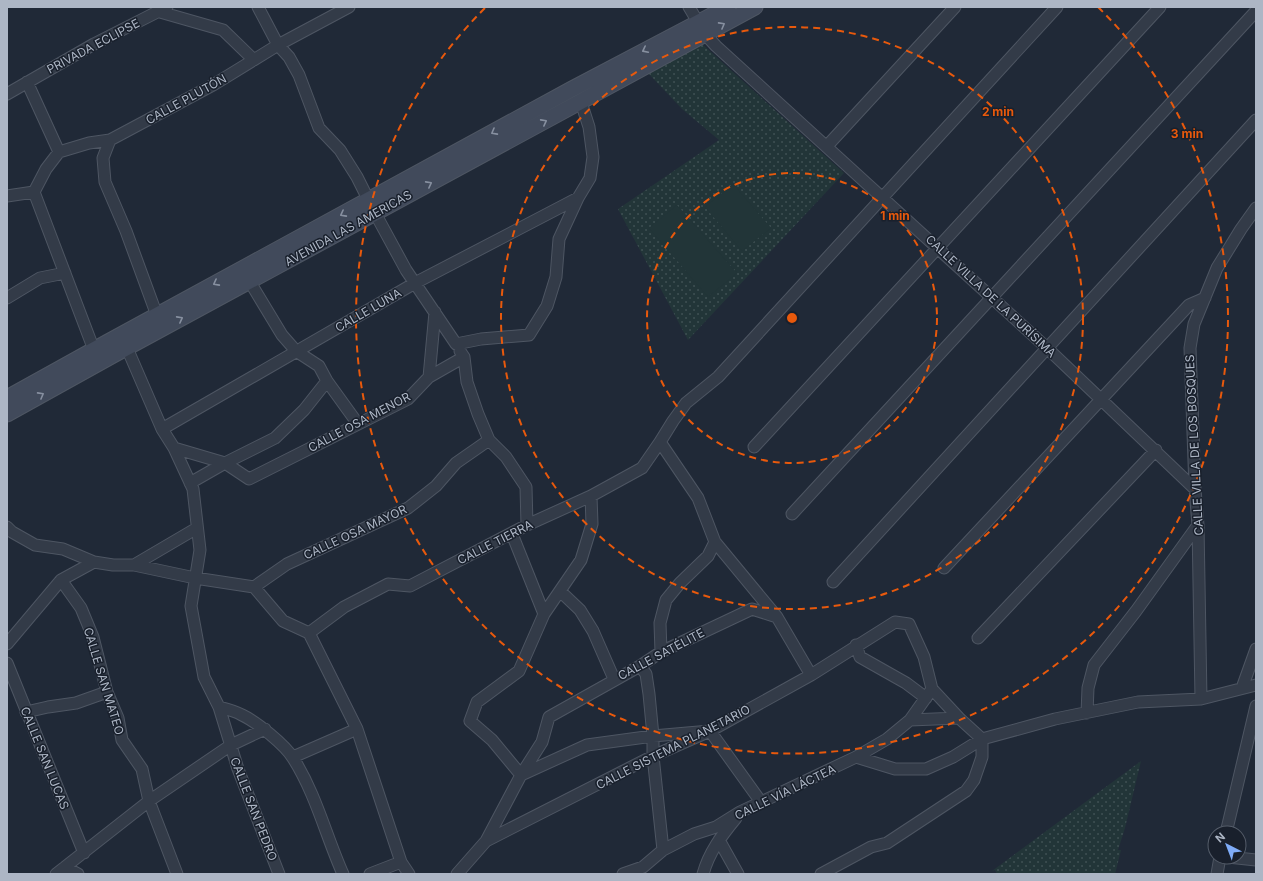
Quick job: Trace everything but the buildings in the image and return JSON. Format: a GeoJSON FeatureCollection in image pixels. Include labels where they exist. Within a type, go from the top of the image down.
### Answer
{"type":"FeatureCollection","features":[{"type":"Feature","properties":{"kind":"street"},"geometry":{"type":"LineString","coordinates":[[258,7],[278,45],[289,57],[299,74],[319,128],[340,150],[357,177],[414,283],[464,357],[467,382],[489,440],[506,457],[526,487],[527,525]]}},
{"type":"Feature","properties":{"kind":"street","name":"CALLE PLUTÓN"},"geometry":{"type":"LineString","coordinates":[[59,152],[89,143],[110,140],[213,86],[278,45],[349,7]]}},
{"type":"Feature","properties":{"kind":"street","name":"CALLE VILLA DE LA PURÍSIMA"},"geometry":{"type":"LineString","coordinates":[[689,7],[702,29],[1102,399],[1195,489]]}},
{"type":"Feature","properties":{"kind":"street"},"geometry":{"type":"LineString","coordinates":[[702,29],[728,7]]}},
{"type":"Feature","properties":{"kind":"street"},"geometry":{"type":"LineString","coordinates":[[684,38],[755,7]]}},
{"type":"Feature","properties":{"kind":"street"},"geometry":{"type":"LineString","coordinates":[[827,146],[956,7]]}},
{"type":"Feature","properties":{"kind":"street","name":"CALLE TIERRA"},"geometry":{"type":"LineString","coordinates":[[309,633],[344,607],[388,584],[410,586],[527,525],[591,496],[642,468],[672,421],[686,403],[718,377],[882,196],[1057,7]]}},
{"type":"Feature","properties":{"kind":"street"},"geometry":{"type":"LineString","coordinates":[[754,447],[1160,7]]}},
{"type":"Feature","properties":{"kind":"street"},"geometry":{"type":"LineString","coordinates":[[164,9],[223,30],[254,60]]}},
{"type":"Feature","properties":{"kind":"street","name":"PRIVADA ECLIPSE"},"geometry":{"type":"LineString","coordinates":[[7,94],[94,44],[164,9]]}},
{"type":"Feature","properties":{"kind":"street"},"geometry":{"type":"LineString","coordinates":[[792,514],[993,298],[1256,11]]}},
{"type":"Feature","properties":{"kind":"street","name":"AVENIDA LAS AMERICAS"},"geometry":{"type":"LineString","coordinates":[[7,398],[94,350],[117,348],[159,322],[372,207],[581,102],[628,75],[684,38]]}},
{"type":"Feature","properties":{"kind":"street","name":"AVENIDA LAS AMERICAS"},"geometry":{"type":"LineString","coordinates":[[372,207],[572,89],[684,38]]}},
{"type":"Feature","properties":{"kind":"street"},"geometry":{"type":"LineString","coordinates":[[27,82],[59,152],[46,169],[34,192],[94,350]]}},
{"type":"Feature","properties":{"kind":"street"},"geometry":{"type":"LineString","coordinates":[[456,344],[481,338],[529,335],[547,306],[556,277],[559,239],[578,198],[590,178],[593,157],[590,127],[581,102]]}},
{"type":"Feature","properties":{"kind":"street"},"geometry":{"type":"LineString","coordinates":[[833,582],[1256,120]]}},
{"type":"Feature","properties":{"kind":"street"},"geometry":{"type":"LineString","coordinates":[[110,140],[104,158],[105,182],[126,231],[159,322]]}},
{"type":"Feature","properties":{"kind":"street"},"geometry":{"type":"LineString","coordinates":[[7,196],[34,192]]}},
{"type":"Feature","properties":{"kind":"street","name":"CALLE LUNA"},"geometry":{"type":"LineString","coordinates":[[162,429],[414,283],[578,198]]}},
{"type":"Feature","properties":{"kind":"street","name":"CALLE VILLA DE LOS BOSQUES"},"geometry":{"type":"LineString","coordinates":[[1201,699],[1198,525],[1195,489],[1190,348],[1194,324],[1217,268],[1256,208]]}},
{"type":"Feature","properties":{"kind":"street"},"geometry":{"type":"LineString","coordinates":[[7,298],[40,278],[65,273]]}},
{"type":"Feature","properties":{"kind":"street"},"geometry":{"type":"LineString","coordinates":[[247,275],[282,334],[296,351],[319,366],[327,381],[358,424]]}},
{"type":"Feature","properties":{"kind":"street"},"geometry":{"type":"LineString","coordinates":[[944,568],[1189,305],[1205,298]]}},
{"type":"Feature","properties":{"kind":"street"},"geometry":{"type":"LineString","coordinates":[[429,377],[435,312]]}},
{"type":"Feature","properties":{"kind":"street","name":"AVENIDA LAS AMERICAS"},"geometry":{"type":"LineString","coordinates":[[7,414],[159,322]]}},
{"type":"Feature","properties":{"kind":"street","name":"CALLE SAN PEDRO"},"geometry":{"type":"LineString","coordinates":[[117,348],[174,448],[193,489],[200,550],[191,606],[204,677],[219,707],[238,769],[279,874]]}},
{"type":"Feature","properties":{"kind":"street","name":"CALLE OSA MENOR"},"geometry":{"type":"LineString","coordinates":[[225,463],[249,479],[408,399],[429,377],[464,357]]}},
{"type":"Feature","properties":{"kind":"street"},"geometry":{"type":"LineString","coordinates":[[190,483],[225,463],[275,438],[304,410],[327,381]]}},
{"type":"Feature","properties":{"kind":"street","name":"CALLE OSA MAYOR"},"geometry":{"type":"LineString","coordinates":[[254,587],[287,564],[408,508],[436,486],[456,463],[489,440]]}},
{"type":"Feature","properties":{"kind":"street"},"geometry":{"type":"LineString","coordinates":[[660,442],[698,498],[715,542],[777,617],[811,675]]}},
{"type":"Feature","properties":{"kind":"street"},"geometry":{"type":"LineString","coordinates":[[174,448],[225,463]]}},
{"type":"Feature","properties":{"kind":"street"},"geometry":{"type":"LineString","coordinates":[[978,638],[1156,450]]}},
{"type":"Feature","properties":{"kind":"street"},"geometry":{"type":"LineString","coordinates":[[520,775],[492,740],[470,721],[477,702],[519,671],[544,614],[580,560],[592,524],[591,496]]}},
{"type":"Feature","properties":{"kind":"street"},"geometry":{"type":"LineString","coordinates":[[1086,713],[1088,688],[1094,665],[1136,611],[1198,525]]}},
{"type":"Feature","properties":{"kind":"street"},"geometry":{"type":"LineString","coordinates":[[7,527],[12,532],[34,545],[63,550],[94,562],[113,565],[134,565],[195,578],[254,587],[283,621],[309,633],[357,729],[401,862],[410,874]]}},
{"type":"Feature","properties":{"kind":"street"},"geometry":{"type":"LineString","coordinates":[[134,565],[197,528]]}},
{"type":"Feature","properties":{"kind":"street"},"geometry":{"type":"LineString","coordinates":[[512,534],[544,614]]}},
{"type":"Feature","properties":{"kind":"street"},"geometry":{"type":"LineString","coordinates":[[661,652],[660,623],[666,600],[680,583],[708,556],[715,542]]}},
{"type":"Feature","properties":{"kind":"street"},"geometry":{"type":"LineString","coordinates":[[7,644],[61,580],[94,562]]}},
{"type":"Feature","properties":{"kind":"street","name":"CALLE SAN MATEO"},"geometry":{"type":"LineString","coordinates":[[61,580],[81,608],[93,637],[107,692],[118,718],[122,740],[142,769],[149,801],[177,874]]}},
{"type":"Feature","properties":{"kind":"street"},"geometry":{"type":"LineString","coordinates":[[560,591],[580,610],[590,626],[614,679]]}},
{"type":"Feature","properties":{"kind":"street","name":"CALLE SATÉLITE"},"geometry":{"type":"LineString","coordinates":[[520,775],[542,742],[549,717],[614,679],[640,666],[661,652],[752,609],[777,617]]}},
{"type":"Feature","properties":{"kind":"street","name":"CALLE SISTEMA PLANETARIO"},"geometry":{"type":"LineString","coordinates":[[486,841],[653,756],[710,731],[811,675],[856,645],[895,622],[909,624],[924,657],[929,693]]}},
{"type":"Feature","properties":{"kind":"street"},"geometry":{"type":"LineString","coordinates":[[822,874],[871,847],[887,843],[966,791],[974,780],[982,758],[982,739],[959,718],[929,693],[906,683],[860,657],[856,645]]}},
{"type":"Feature","properties":{"kind":"street"},"geometry":{"type":"LineString","coordinates":[[1242,688],[1256,649]]}},
{"type":"Feature","properties":{"kind":"street","name":"CALLE SAN LUCAS"},"geometry":{"type":"LineString","coordinates":[[7,663],[84,854]]}},
{"type":"Feature","properties":{"kind":"street"},"geometry":{"type":"LineString","coordinates":[[640,666],[646,674],[663,850]]}},
{"type":"Feature","properties":{"kind":"street"},"geometry":{"type":"LineString","coordinates":[[856,757],[895,770],[926,769],[953,757],[982,739],[1055,719],[1138,702],[1201,699],[1256,685]]}},
{"type":"Feature","properties":{"kind":"street"},"geometry":{"type":"LineString","coordinates":[[26,712],[76,703],[107,692]]}},
{"type":"Feature","properties":{"kind":"street","name":"CALLE VÍA LÁCTEA"},"geometry":{"type":"LineString","coordinates":[[623,874],[641,871],[663,850],[694,834],[716,827],[758,799],[856,757],[887,739],[910,720],[929,693]]}},
{"type":"Feature","properties":{"kind":"street"},"geometry":{"type":"LineString","coordinates":[[1228,825],[1256,706]]}},
{"type":"Feature","properties":{"kind":"street"},"geometry":{"type":"LineString","coordinates":[[219,707],[242,714],[265,729],[293,757],[309,788],[332,851],[343,874]]}},
{"type":"Feature","properties":{"kind":"street"},"geometry":{"type":"LineString","coordinates":[[910,720],[959,718]]}},
{"type":"Feature","properties":{"kind":"street"},"geometry":{"type":"LineString","coordinates":[[61,871],[149,801],[230,745],[265,729]]}},
{"type":"Feature","properties":{"kind":"street"},"geometry":{"type":"LineString","coordinates":[[293,757],[357,729]]}},
{"type":"Feature","properties":{"kind":"street"},"geometry":{"type":"LineString","coordinates":[[463,872],[486,841],[520,775],[587,745],[653,736],[710,731],[758,799]]}},
{"type":"Feature","properties":{"kind":"street"},"geometry":{"type":"LineString","coordinates":[[703,874],[706,864],[718,840],[740,812]]}},
{"type":"Feature","properties":{"kind":"street"},"geometry":{"type":"LineString","coordinates":[[718,840],[738,874]]}},
{"type":"Feature","properties":{"kind":"street"},"geometry":{"type":"LineString","coordinates":[[370,874],[401,862]]}},
{"type":"Feature","properties":{"kind":"street"},"geometry":{"type":"LineString","coordinates":[[61,871],[78,874]]}},
{"type":"Feature","properties":{"kind":"green space"},"geometry":{"type":"Polygon","coordinates":[[[701,43],[844,173],[688,340],[618,209],[719,140],[682,109],[648,73],[701,43]]]}},
{"type":"Feature","properties":{"kind":"green space"},"geometry":{"type":"Polygon","coordinates":[[[733,184],[771,228],[742,251],[705,207],[733,184]]]}},
{"type":"Feature","properties":{"kind":"green space"},"geometry":{"type":"Polygon","coordinates":[[[677,205],[737,273],[708,297],[649,228],[677,205]]]}},
{"type":"Feature","properties":{"kind":"green space"},"geometry":{"type":"Polygon","coordinates":[[[1141,761],[1125,828],[1118,850],[1121,850],[1115,874],[997,874],[995,870],[992,871],[1141,761]]]}}]}
